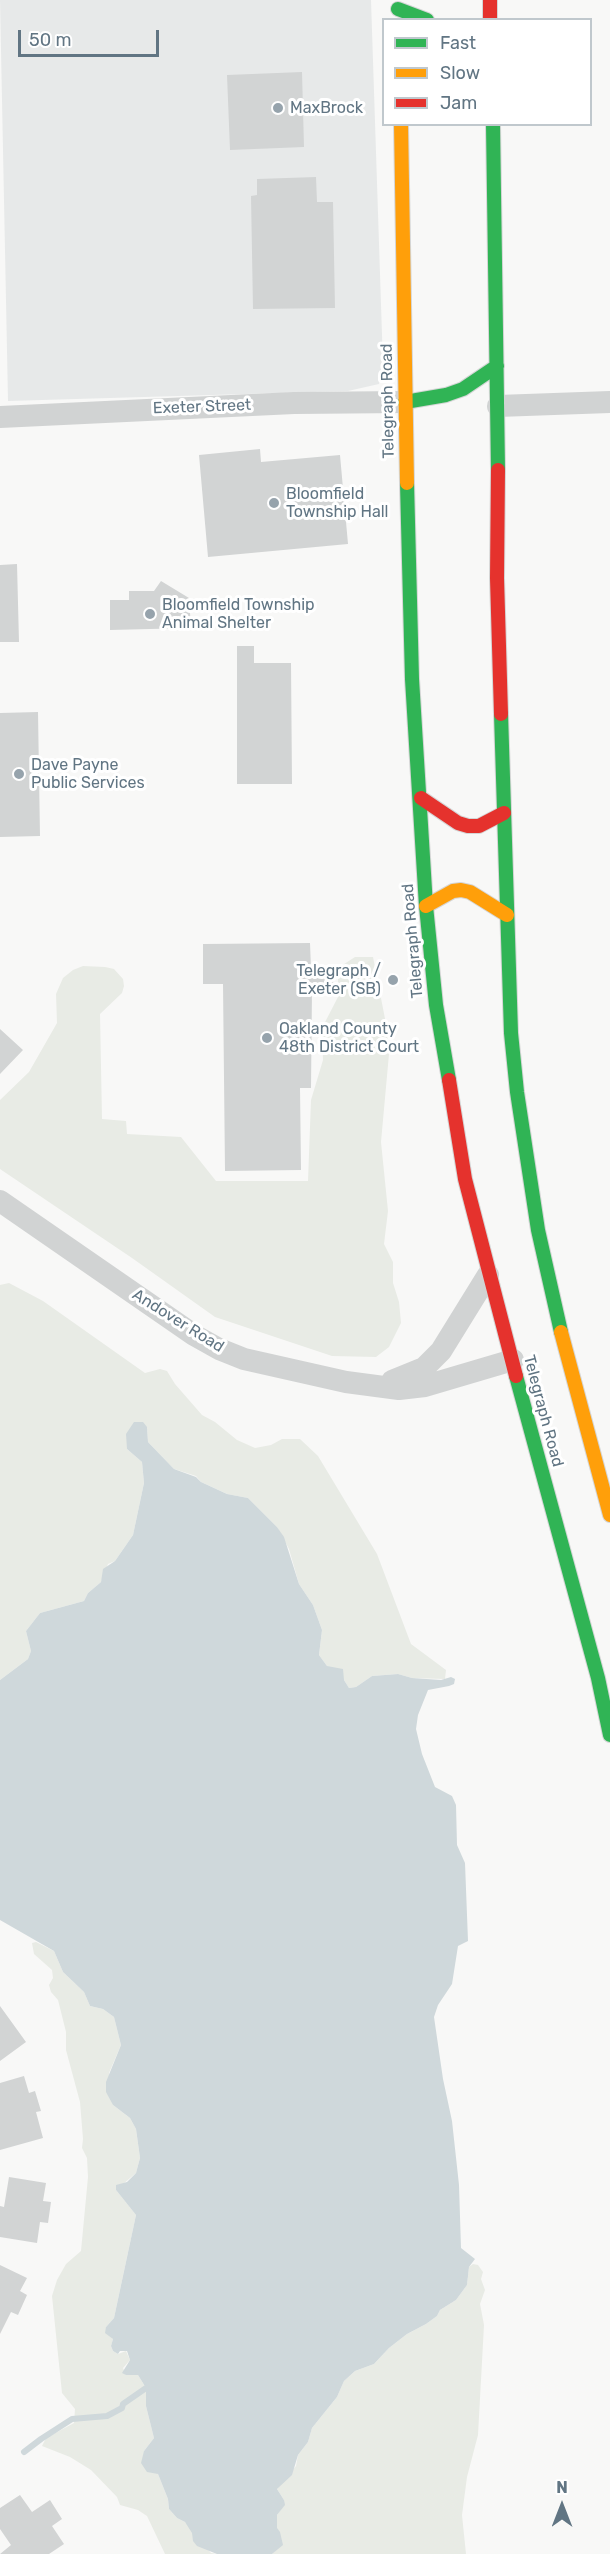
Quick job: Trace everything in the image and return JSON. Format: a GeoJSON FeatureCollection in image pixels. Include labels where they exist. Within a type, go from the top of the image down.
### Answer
{"type":"FeatureCollection","features":[{"type":"Feature","properties":{"kind":"highway"},"geometry":{"type":"LineString","coordinates":[[487,18],[490,0]]}},
{"type":"Feature","properties":{"kind":"highway"},"geometry":{"type":"LineString","coordinates":[[398,10],[421,18]]}},
{"type":"Feature","properties":{"kind":"highway","name":"Telegraph Road"},"geometry":{"type":"LineString","coordinates":[[401,126],[412,669],[426,906],[444,1060],[465,1179],[488,1275],[598,1678],[610,1735]]}},
{"type":"Feature","properties":{"kind":"highway"},"geometry":{"type":"LineString","coordinates":[[493,130],[498,406],[498,578],[511,1033],[534,1208],[566,1357],[610,1515]]}},
{"type":"Feature","properties":{"kind":"highway"},"geometry":{"type":"LineString","coordinates":[[405,402],[446,395],[463,389],[496,366]]}},
{"type":"Feature","properties":{"kind":"highway"},"geometry":{"type":"LineString","coordinates":[[421,798],[458,823],[468,826],[479,826],[504,813]]}},
{"type":"Feature","properties":{"kind":"highway"},"geometry":{"type":"LineString","coordinates":[[426,906],[453,891],[461,890],[470,892],[507,915]]}},
{"type":"Feature","properties":{"kind":"street","name":"Exeter Street"},"geometry":{"type":"LineString","coordinates":[[0,417],[294,403],[405,402]]}},
{"type":"Feature","properties":{"kind":"street"},"geometry":{"type":"LineString","coordinates":[[498,406],[610,402]]}},
{"type":"Feature","properties":{"kind":"street","name":"Andover Road"},"geometry":{"type":"LineString","coordinates":[[0,1201],[175,1322],[219,1349],[244,1359],[346,1382],[399,1389],[425,1386],[513,1360]]}},
{"type":"Feature","properties":{"kind":"street","name":"Andover Road"},"geometry":{"type":"LineString","coordinates":[[380,1385],[424,1368],[441,1351],[488,1275]]}},
{"type":"Feature","properties":{"kind":"shaded area"},"geometry":{"type":"Polygon","coordinates":[[[0,0],[371,0],[383,365],[379,384],[348,391],[8,401],[0,0]]]}},
{"type":"Feature","properties":{"kind":"shaded area"},"geometry":{"type":"Polygon","coordinates":[[[355,957],[373,957],[387,1029],[389,1054],[381,1142],[388,1211],[384,1244],[393,1262],[393,1283],[399,1302],[401,1323],[389,1347],[376,1357],[332,1356],[215,1317],[0,1169],[0,1100],[29,1072],[57,1023],[56,994],[63,978],[83,966],[114,969],[123,979],[124,986],[122,993],[100,1014],[102,1119],[126,1121],[127,1134],[181,1137],[216,1181],[308,1181],[311,1100],[323,1060],[322,1028],[338,997],[338,968],[355,957]]]}},
{"type":"Feature","properties":{"kind":"shaded area"},"geometry":{"type":"Polygon","coordinates":[[[9,1283],[43,1301],[145,1373],[160,1369],[167,1371],[175,1384],[202,1415],[215,1422],[237,1440],[255,1448],[271,1445],[282,1439],[300,1439],[318,1456],[377,1554],[411,1644],[446,1670],[445,1679],[412,1678],[398,1674],[372,1676],[356,1687],[349,1688],[319,1655],[322,1630],[313,1605],[299,1584],[289,1549],[277,1527],[248,1498],[227,1494],[201,1482],[196,1476],[174,1469],[148,1442],[147,1427],[127,1449],[142,1462],[144,1483],[133,1535],[115,1561],[108,1564],[101,1582],[88,1593],[84,1601],[40,1613],[26,1631],[31,1651],[28,1659],[0,1680],[0,1285],[9,1283]]]}},
{"type":"Feature","properties":{"kind":"shaded area"},"geometry":{"type":"Polygon","coordinates":[[[134,1422],[143,1422],[147,1427],[148,1442],[174,1469],[196,1477],[201,1482],[227,1494],[248,1498],[277,1527],[284,1537],[299,1584],[313,1605],[322,1630],[319,1655],[327,1666],[343,1669],[344,1680],[349,1688],[356,1687],[372,1676],[398,1674],[412,1678],[441,1680],[451,1677],[455,1679],[454,1684],[428,1690],[418,1715],[416,1729],[422,1754],[435,1787],[452,1796],[456,1805],[457,1845],[465,1863],[468,1941],[458,1946],[452,1984],[438,2005],[434,2017],[452,2121],[459,2185],[461,2248],[475,2259],[469,2267],[467,2285],[456,2300],[440,2310],[437,2316],[426,2324],[407,2334],[389,2348],[374,2364],[355,2371],[344,2381],[337,2397],[312,2428],[308,2442],[298,2455],[292,2475],[277,2489],[285,2505],[277,2515],[277,2528],[283,2545],[272,2554],[217,2554],[197,2546],[185,2522],[177,2518],[169,2509],[168,2499],[158,2474],[147,2472],[141,2463],[144,2451],[154,2438],[146,2406],[146,2388],[138,2375],[122,2373],[130,2360],[127,2351],[120,2351],[118,2354],[113,2351],[111,2346],[113,2339],[105,2333],[106,2327],[114,2318],[136,2215],[116,2190],[116,2185],[127,2182],[136,2173],[140,2158],[136,2129],[130,2118],[113,2105],[106,2092],[106,2082],[121,2045],[114,2017],[103,2009],[90,2006],[84,1992],[63,1972],[54,1951],[0,1920],[0,1680],[28,1659],[31,1651],[26,1631],[40,1613],[84,1601],[88,1593],[101,1582],[103,1569],[115,1561],[133,1535],[144,1483],[142,1462],[127,1449],[126,1434],[134,1422]]]}},
{"type":"Feature","properties":{"kind":"shaded area"},"geometry":{"type":"Polygon","coordinates":[[[36,1942],[54,1951],[63,1972],[84,1992],[90,2006],[103,2009],[114,2017],[121,2045],[109,2073],[113,2105],[130,2118],[136,2129],[140,2158],[136,2173],[116,2190],[136,2215],[114,2318],[106,2327],[113,2339],[111,2346],[113,2351],[118,2354],[126,2351],[130,2360],[123,2368],[126,2375],[138,2375],[146,2388],[146,2406],[154,2438],[144,2451],[158,2474],[168,2499],[169,2509],[177,2518],[185,2522],[211,2553],[217,2554],[165,2554],[147,2516],[138,2510],[120,2505],[117,2497],[91,2470],[70,2457],[42,2446],[46,2438],[74,2423],[75,2409],[62,2393],[52,2296],[57,2280],[66,2264],[81,2251],[88,2177],[87,2158],[82,2148],[80,2102],[66,2050],[66,2032],[58,2000],[51,1992],[49,1985],[53,1978],[52,1970],[34,1954],[32,1943],[36,1942]]]}},
{"type":"Feature","properties":{"kind":"shaded area"},"geometry":{"type":"Polygon","coordinates":[[[473,2264],[478,2265],[483,2272],[481,2279],[485,2290],[480,2304],[484,2325],[478,2435],[467,2477],[462,2515],[466,2554],[272,2554],[276,2550],[277,2515],[284,2505],[284,2500],[277,2489],[296,2466],[298,2455],[308,2442],[312,2428],[337,2397],[344,2381],[355,2371],[374,2364],[389,2348],[407,2334],[426,2324],[437,2316],[440,2310],[456,2300],[467,2285],[469,2267],[473,2264]]]}},
{"type":"Feature","properties":{"kind":"building"},"geometry":{"type":"Polygon","coordinates":[[[302,72],[304,147],[230,150],[227,75],[302,72]]]}},
{"type":"Feature","properties":{"kind":"building"},"geometry":{"type":"Polygon","coordinates":[[[316,177],[317,202],[333,202],[335,308],[253,309],[251,196],[257,195],[257,179],[316,177]]]}},
{"type":"Feature","properties":{"kind":"building","name":"Bloomfield Township Hall"},"geometry":{"type":"Polygon","coordinates":[[[260,449],[261,462],[340,455],[348,544],[208,557],[199,455],[260,449]]]}},
{"type":"Feature","properties":{"kind":"building"},"geometry":{"type":"Polygon","coordinates":[[[17,564],[19,642],[0,642],[0,565],[17,564]]]}},
{"type":"Feature","properties":{"kind":"building","name":"Bloomfield Township Animal Shelter"},"geometry":{"type":"Polygon","coordinates":[[[161,581],[189,598],[191,628],[110,630],[110,600],[129,600],[129,591],[154,591],[161,581]]]}},
{"type":"Feature","properties":{"kind":"building"},"geometry":{"type":"Polygon","coordinates":[[[237,646],[254,646],[254,663],[291,663],[292,784],[237,784],[237,646]]]}},
{"type":"Feature","properties":{"kind":"building","name":"Dave Payne Public Services"},"geometry":{"type":"Polygon","coordinates":[[[38,712],[40,836],[0,837],[0,713],[38,712]]]}},
{"type":"Feature","properties":{"kind":"building","name":"Oakland County 48th District Court"},"geometry":{"type":"Polygon","coordinates":[[[310,943],[311,969],[332,969],[334,989],[312,989],[311,1088],[300,1088],[301,1170],[225,1171],[223,984],[203,984],[203,944],[310,943]]]}},
{"type":"Feature","properties":{"kind":"building"},"geometry":{"type":"Polygon","coordinates":[[[0,1029],[23,1050],[0,1074],[0,1029]]]}},
{"type":"Feature","properties":{"kind":"building"},"geometry":{"type":"Polygon","coordinates":[[[0,2006],[26,2042],[0,2061],[0,2006]]]}},
{"type":"Feature","properties":{"kind":"building"},"geometry":{"type":"Polygon","coordinates":[[[24,2076],[29,2093],[35,2091],[41,2111],[36,2112],[43,2138],[0,2150],[0,2083],[24,2076]]]}},
{"type":"Feature","properties":{"kind":"building"},"geometry":{"type":"Polygon","coordinates":[[[9,2177],[46,2183],[43,2201],[51,2202],[48,2223],[40,2222],[37,2243],[0,2237],[0,2206],[4,2207],[9,2177]]]}},
{"type":"Feature","properties":{"kind":"building"},"geometry":{"type":"Polygon","coordinates":[[[0,2265],[27,2278],[20,2291],[27,2295],[18,2315],[11,2312],[0,2334],[0,2265]]]}},
{"type":"Feature","properties":{"kind":"building"},"geometry":{"type":"Polygon","coordinates":[[[20,2495],[32,2512],[50,2500],[62,2519],[52,2526],[64,2544],[49,2554],[0,2554],[11,2545],[0,2529],[0,2508],[20,2495]]]}},
{"type":"Feature","properties":{"kind":"waterway"},"geometry":{"type":"LineString","coordinates":[[24,2452],[72,2419],[107,2416],[122,2408],[123,2404],[146,2388]]}},
{"type":"Feature","properties":{"kind":"traffic: fast"},"geometry":{"type":"LineString","coordinates":[[398,9],[422,18]]}},
{"type":"Feature","properties":{"kind":"traffic: fast"},"geometry":{"type":"LineString","coordinates":[[493,126],[498,470]]}},
{"type":"Feature","properties":{"kind":"traffic: fast"},"geometry":{"type":"LineString","coordinates":[[405,402],[446,395],[463,389],[497,366]]}},
{"type":"Feature","properties":{"kind":"traffic: fast"},"geometry":{"type":"LineString","coordinates":[[407,483],[412,679],[426,906],[436,1005],[449,1080]]}},
{"type":"Feature","properties":{"kind":"traffic: fast"},"geometry":{"type":"LineString","coordinates":[[501,714],[511,1033],[517,1092],[538,1230],[561,1332]]}},
{"type":"Feature","properties":{"kind":"traffic: fast"},"geometry":{"type":"LineString","coordinates":[[516,1376],[598,1678],[610,1735]]}},
{"type":"Feature","properties":{"kind":"traffic: slow"},"geometry":{"type":"LineString","coordinates":[[401,126],[407,483]]}},
{"type":"Feature","properties":{"kind":"traffic: slow"},"geometry":{"type":"LineString","coordinates":[[426,906],[453,891],[461,890],[470,892],[507,915]]}},
{"type":"Feature","properties":{"kind":"traffic: slow"},"geometry":{"type":"LineString","coordinates":[[561,1332],[610,1515]]}},
{"type":"Feature","properties":{"kind":"traffic: jam"},"geometry":{"type":"LineString","coordinates":[[490,0],[490,18]]}},
{"type":"Feature","properties":{"kind":"traffic: jam"},"geometry":{"type":"LineString","coordinates":[[498,470],[497,578],[501,714]]}},
{"type":"Feature","properties":{"kind":"traffic: jam"},"geometry":{"type":"LineString","coordinates":[[421,798],[458,823],[468,826],[479,826],[504,813]]}},
{"type":"Feature","properties":{"kind":"traffic: jam"},"geometry":{"type":"LineString","coordinates":[[449,1080],[465,1179],[516,1376]]}},
{"type":"Feature","properties":{"kind":"place","name":"MaxBrock"},"geometry":{"type":"Point","coordinates":[278,108]}},
{"type":"Feature","properties":{"kind":"place","name":"Bloomfield Township Hall"},"geometry":{"type":"Point","coordinates":[274,503]}},
{"type":"Feature","properties":{"kind":"place","name":"Bloomfield Township Animal Shelter"},"geometry":{"type":"Point","coordinates":[150,614]}},
{"type":"Feature","properties":{"kind":"place","name":"Dave Payne Public Services"},"geometry":{"type":"Point","coordinates":[19,774]}},
{"type":"Feature","properties":{"kind":"place","name":"Telegraph / Exeter (SB)"},"geometry":{"type":"Point","coordinates":[393,980]}},
{"type":"Feature","properties":{"kind":"place","name":"Oakland County 48th District Court"},"geometry":{"type":"Point","coordinates":[267,1038]}}]}
